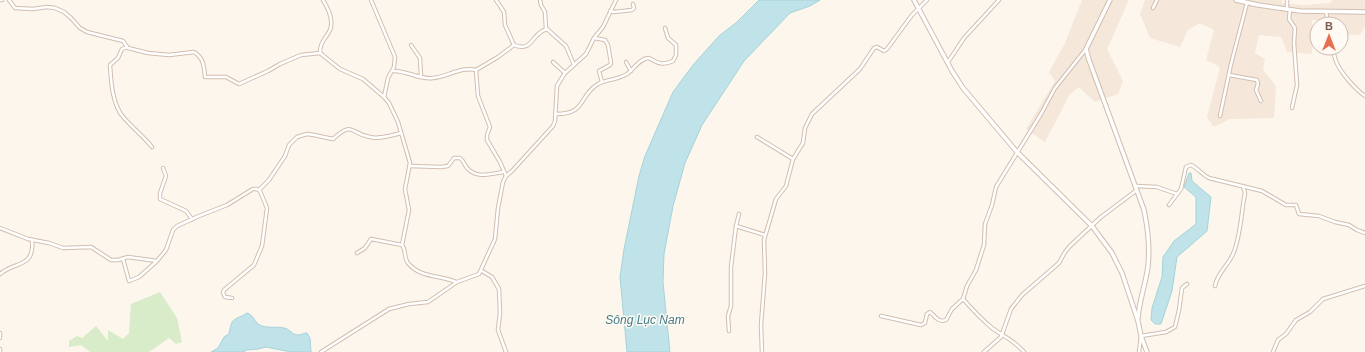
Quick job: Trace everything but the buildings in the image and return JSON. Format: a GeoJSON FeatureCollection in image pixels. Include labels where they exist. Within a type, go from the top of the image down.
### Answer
{"type":"FeatureCollection","features":[{"type":"Feature","properties":{"kind":"street"},"geometry":{"type":"LineString","coordinates":[[9,0],[15,8],[55,8],[71,18],[84,31],[123,41],[127,47],[148,53],[167,55],[194,52],[202,59],[205,77],[226,77],[239,84],[301,55],[320,53],[340,69],[363,79],[389,103],[398,122],[409,158],[410,166],[405,189],[410,210],[402,246],[404,248],[407,261],[416,270],[423,274],[457,282]]}},
{"type":"Feature","properties":{"kind":"street"},"geometry":{"type":"LineString","coordinates":[[320,53],[322,43],[330,30],[331,23],[329,12],[323,0]]}},
{"type":"Feature","properties":{"kind":"street"},"geometry":{"type":"LineString","coordinates":[[371,0],[386,38],[395,54],[393,71],[388,78],[384,97]]}},
{"type":"Feature","properties":{"kind":"street"},"geometry":{"type":"LineString","coordinates":[[496,0],[504,12],[505,25],[514,45]]}},
{"type":"Feature","properties":{"kind":"street"},"geometry":{"type":"LineString","coordinates":[[540,0],[545,12],[546,29]]}},
{"type":"Feature","properties":{"kind":"street"},"geometry":{"type":"LineString","coordinates":[[321,352],[389,309],[409,304],[428,302],[457,282],[474,277],[482,271],[485,260],[495,239],[498,208],[503,182],[506,176],[551,128],[555,121],[556,114],[557,86],[565,73],[586,54],[594,38],[603,27],[616,0]]}},
{"type":"Feature","properties":{"kind":"street"},"geometry":{"type":"LineString","coordinates":[[914,0],[952,71],[963,88],[1017,152],[1092,226],[1112,253],[1122,273],[1147,352]]}},
{"type":"Feature","properties":{"kind":"street"},"geometry":{"type":"LineString","coordinates":[[762,352],[760,325],[764,279],[765,235],[776,199],[786,186],[793,159],[803,143],[805,128],[812,114],[860,69],[874,48],[877,47],[884,51],[887,49],[918,7],[927,0]]}},
{"type":"Feature","properties":{"kind":"street"},"geometry":{"type":"LineString","coordinates":[[948,62],[964,38],[999,0]]}},
{"type":"Feature","properties":{"kind":"street"},"geometry":{"type":"LineString","coordinates":[[881,316],[922,325],[925,324],[927,314],[930,312],[937,319],[944,321],[952,309],[963,299],[967,286],[976,270],[984,245],[985,224],[992,205],[994,191],[1041,114],[1055,88],[1086,49],[1110,0]]}},
{"type":"Feature","properties":{"kind":"street"},"geometry":{"type":"LineString","coordinates":[[1153,8],[1157,0]]}},
{"type":"Feature","properties":{"kind":"street"},"geometry":{"type":"LineString","coordinates":[[1236,0],[1288,9],[1365,12]]}},
{"type":"Feature","properties":{"kind":"street"},"geometry":{"type":"LineString","coordinates":[[1287,0],[1289,19],[1295,28],[1294,43],[1297,85],[1292,108]]}},
{"type":"Feature","properties":{"kind":"street"},"geometry":{"type":"LineString","coordinates":[[1220,116],[1247,3]]}},
{"type":"Feature","properties":{"kind":"street"},"geometry":{"type":"LineString","coordinates":[[610,11],[632,10],[634,8],[633,4]]}},
{"type":"Feature","properties":{"kind":"street"},"geometry":{"type":"LineString","coordinates":[[1326,11],[1327,16]]}},
{"type":"Feature","properties":{"kind":"street"},"geometry":{"type":"LineString","coordinates":[[556,114],[566,114],[577,109],[590,90],[602,82],[622,77],[631,71],[643,59],[652,59],[659,64],[673,61],[676,54],[676,45],[668,38],[665,28]]}},
{"type":"Feature","properties":{"kind":"street"},"geometry":{"type":"LineString","coordinates":[[514,45],[525,48],[539,33],[546,29]]}},
{"type":"Feature","properties":{"kind":"street"},"geometry":{"type":"LineString","coordinates":[[546,29],[566,46],[574,65]]}},
{"type":"Feature","properties":{"kind":"street"},"geometry":{"type":"LineString","coordinates":[[594,38],[605,40],[608,45],[611,63],[600,71],[602,82]]}},
{"type":"Feature","properties":{"kind":"street"},"geometry":{"type":"LineString","coordinates":[[410,45],[420,58],[421,77]]}},
{"type":"Feature","properties":{"kind":"street"},"geometry":{"type":"LineString","coordinates":[[393,71],[421,77],[434,78],[458,71],[476,70],[498,57],[514,45]]}},
{"type":"Feature","properties":{"kind":"street"},"geometry":{"type":"LineString","coordinates":[[127,47],[122,49],[118,58],[110,64],[114,102],[123,117],[152,147]]}},
{"type":"Feature","properties":{"kind":"street"},"geometry":{"type":"LineString","coordinates":[[1086,49],[1088,60],[1144,210],[1149,234],[1148,265],[1138,321]]}},
{"type":"Feature","properties":{"kind":"street"},"geometry":{"type":"LineString","coordinates":[[1334,56],[1335,60],[1343,73],[1365,96]]}},
{"type":"Feature","properties":{"kind":"street"},"geometry":{"type":"LineString","coordinates":[[553,62],[565,73]]}},
{"type":"Feature","properties":{"kind":"street"},"geometry":{"type":"LineString","coordinates":[[626,62],[631,71]]}},
{"type":"Feature","properties":{"kind":"street"},"geometry":{"type":"LineString","coordinates":[[476,70],[478,96],[490,127],[487,140],[500,162],[506,176]]}},
{"type":"Feature","properties":{"kind":"street"},"geometry":{"type":"LineString","coordinates":[[1229,75],[1257,80],[1258,84],[1256,90],[1261,101]]}},
{"type":"Feature","properties":{"kind":"street"},"geometry":{"type":"LineString","coordinates":[[259,190],[269,180],[292,141],[297,137],[307,134],[314,134],[333,139],[347,129],[354,130],[370,138],[401,133]]}},
{"type":"Feature","properties":{"kind":"street"},"geometry":{"type":"LineString","coordinates":[[757,137],[793,159]]}},
{"type":"Feature","properties":{"kind":"street"},"geometry":{"type":"LineString","coordinates":[[410,166],[448,166],[454,158],[460,158],[468,168],[478,175],[483,176],[503,172]]}},
{"type":"Feature","properties":{"kind":"street"},"geometry":{"type":"LineString","coordinates":[[1169,205],[1181,189],[1186,167],[1191,165],[1209,178],[1262,191],[1286,205],[1296,205],[1300,215],[1319,216],[1349,225],[1365,233]]}},
{"type":"Feature","properties":{"kind":"street"},"geometry":{"type":"LineString","coordinates":[[163,168],[166,176],[160,193],[160,199],[186,211],[192,219]]}},
{"type":"Feature","properties":{"kind":"street"},"geometry":{"type":"LineString","coordinates":[[1214,286],[1216,278],[1228,262],[1235,248],[1245,193],[1243,186]]}},
{"type":"Feature","properties":{"kind":"street"},"geometry":{"type":"LineString","coordinates":[[984,352],[1002,335],[1007,318],[1017,300],[1059,263],[1070,246],[1101,217],[1136,188],[1157,187],[1177,194]]}},
{"type":"Feature","properties":{"kind":"street"},"geometry":{"type":"LineString","coordinates":[[122,259],[129,281],[139,277],[157,261],[166,250],[174,229],[182,223],[227,206],[253,189],[259,190]]}},
{"type":"Feature","properties":{"kind":"street"},"geometry":{"type":"LineString","coordinates":[[232,298],[225,297],[223,293],[224,290],[254,265],[259,256],[264,239],[267,208],[259,190]]}},
{"type":"Feature","properties":{"kind":"street"},"geometry":{"type":"LineString","coordinates":[[730,331],[728,316],[731,306],[731,267],[738,214]]}},
{"type":"Feature","properties":{"kind":"street"},"geometry":{"type":"LineString","coordinates":[[736,226],[765,235]]}},
{"type":"Feature","properties":{"kind":"street"},"geometry":{"type":"LineString","coordinates":[[0,228],[32,240],[49,243],[66,249],[91,247],[96,249],[108,259],[114,260],[128,257],[157,261]]}},
{"type":"Feature","properties":{"kind":"street"},"geometry":{"type":"LineString","coordinates":[[358,253],[365,248],[371,238],[402,246]]}},
{"type":"Feature","properties":{"kind":"street"},"geometry":{"type":"LineString","coordinates":[[0,274],[9,268],[21,264],[29,257],[32,252],[32,240]]}},
{"type":"Feature","properties":{"kind":"street"},"geometry":{"type":"LineString","coordinates":[[482,271],[492,277],[499,289],[500,313],[498,330],[506,352]]}},
{"type":"Feature","properties":{"kind":"street"},"geometry":{"type":"LineString","coordinates":[[1141,336],[1166,332],[1175,328],[1182,287],[1187,284]]}},
{"type":"Feature","properties":{"kind":"street"},"geometry":{"type":"LineString","coordinates":[[1273,352],[1278,340],[1286,334],[1296,320],[1310,312],[1323,299],[1365,286]]}},
{"type":"Feature","properties":{"kind":"street"},"geometry":{"type":"LineString","coordinates":[[963,299],[978,316],[1002,335],[1017,344],[1024,352]]}},
{"type":"Feature","properties":{"kind":"street"},"geometry":{"type":"LineString","coordinates":[[0,333],[0,338]]}},
{"type":"Feature","properties":{"kind":"street"},"geometry":{"type":"LineString","coordinates":[[1140,352],[1141,336]]}},
{"type":"Feature","properties":{"kind":"shaded area"},"geometry":{"type":"Polygon","coordinates":[[[1082,0],[1129,0],[1107,49],[1123,81],[1118,94],[1095,102],[1079,87],[1070,94],[1045,142],[1026,129],[1055,81],[1049,72],[1065,43],[1082,0]]]}},
{"type":"Feature","properties":{"kind":"shaded area"},"geometry":{"type":"Polygon","coordinates":[[[1145,0],[1282,0],[1282,3],[1304,5],[1331,3],[1332,0],[1365,0],[1365,26],[1360,35],[1349,34],[1349,16],[1309,16],[1309,54],[1287,52],[1281,37],[1259,35],[1255,53],[1265,59],[1263,70],[1276,86],[1274,118],[1230,119],[1214,127],[1207,117],[1220,67],[1206,60],[1214,30],[1200,23],[1188,30],[1180,47],[1150,38],[1140,14],[1145,0]]]}},
{"type":"Feature","properties":{"kind":"green space"},"geometry":{"type":"Polygon","coordinates":[[[160,292],[177,318],[182,342],[176,344],[169,338],[149,352],[90,352],[81,345],[69,347],[69,341],[77,336],[82,338],[96,326],[108,341],[108,330],[123,339],[129,333],[131,304],[160,292]]]}},
{"type":"Feature","properties":{"kind":"water","name":"Sông Lục Nam"},"geometry":{"type":"Polygon","coordinates":[[[759,0],[820,0],[810,6],[790,13],[744,61],[702,125],[685,163],[673,206],[664,254],[663,282],[670,352],[627,352],[620,277],[624,249],[639,176],[645,156],[673,92],[693,65],[719,36],[737,22],[759,0]]]}},
{"type":"Feature","properties":{"kind":"water"},"geometry":{"type":"Polygon","coordinates":[[[1189,173],[1191,173],[1192,181],[1211,197],[1207,231],[1177,257],[1172,291],[1161,324],[1155,324],[1151,320],[1152,308],[1162,277],[1163,257],[1174,241],[1196,224],[1196,197],[1184,187],[1189,173]]]}},
{"type":"Feature","properties":{"kind":"water"},"geometry":{"type":"Polygon","coordinates":[[[247,313],[252,316],[261,326],[284,328],[296,335],[307,333],[310,338],[311,352],[291,352],[266,347],[246,350],[244,352],[211,352],[218,348],[224,337],[229,334],[231,324],[234,320],[247,313]]]}}]}
